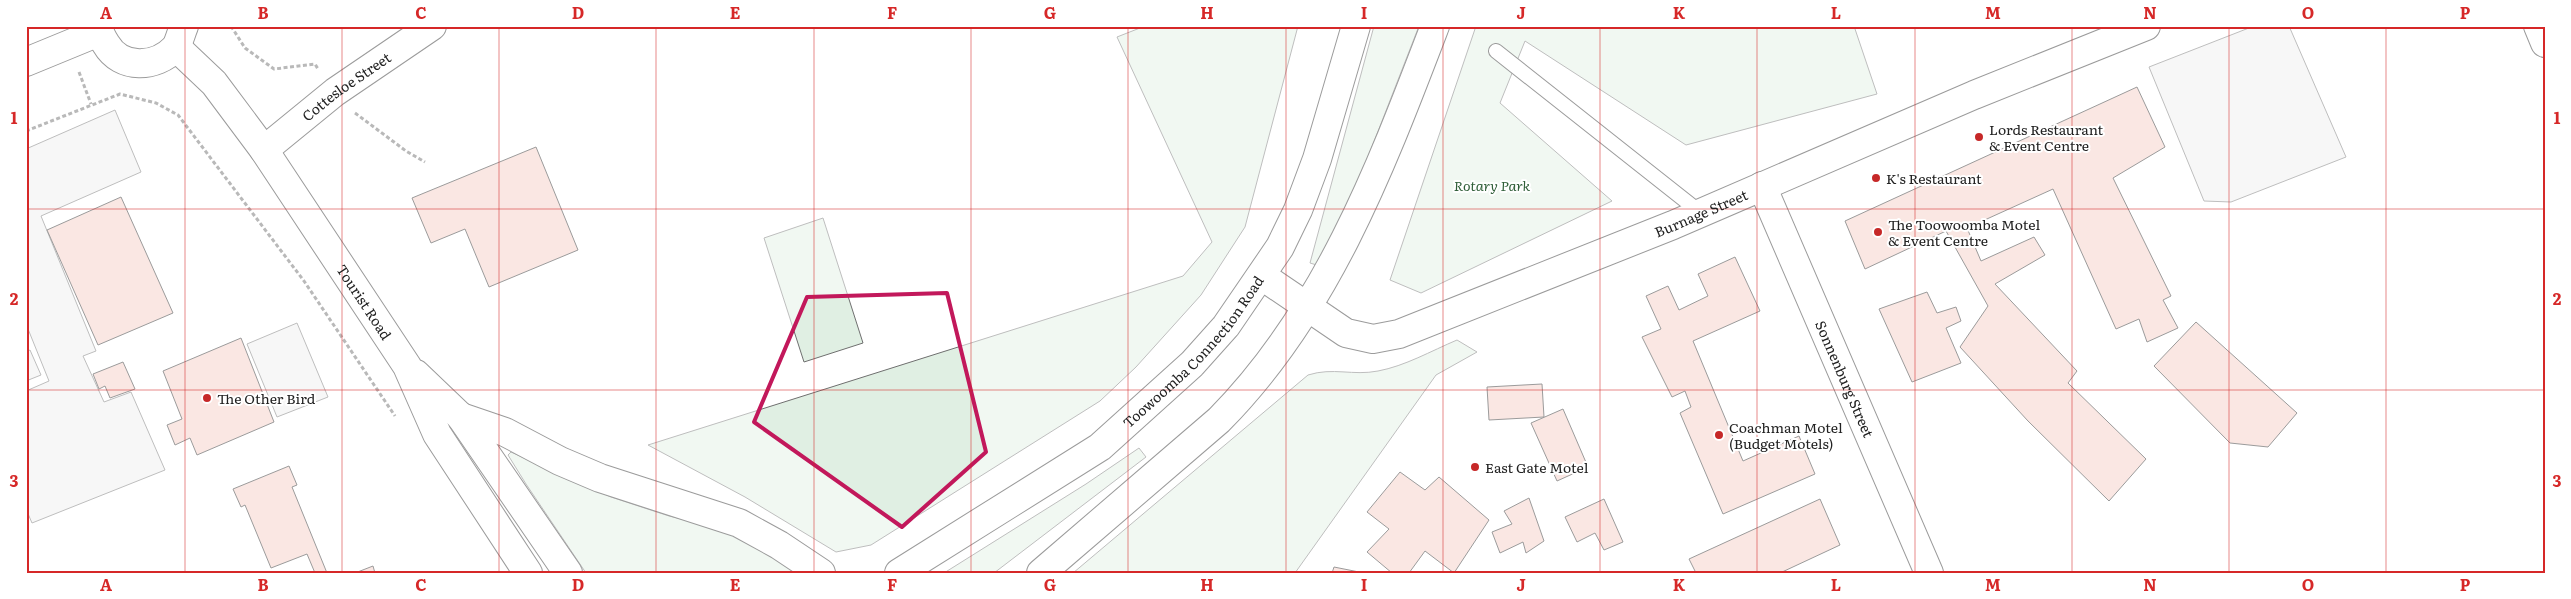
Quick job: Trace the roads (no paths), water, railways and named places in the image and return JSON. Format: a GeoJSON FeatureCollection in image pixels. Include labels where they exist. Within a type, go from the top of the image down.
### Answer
{"type":"FeatureCollection","features":[{"type":"Feature","properties":{"kind":"main road","name":"Cottesloe Street"},"geometry":{"type":"LineString","coordinates":[[264,150],[335,92],[432,26]]}},
{"type":"Feature","properties":{"kind":"main road","name":"Toowoomba Connection Road"},"geometry":{"type":"LineString","coordinates":[[899,573],[1100,447],[1192,364],[1226,326],[1262,276],[1280,247],[1298,210],[1317,158],[1356,26]]}},
{"type":"Feature","properties":{"kind":"main road"},"geometry":{"type":"LineString","coordinates":[[1038,571],[1219,420],[1246,393],[1307,309],[1331,267],[1384,157],[1435,26]]}},
{"type":"Feature","properties":{"kind":"main road","name":"Burnage Street"},"geometry":{"type":"LineString","coordinates":[[1262,276],[1307,309],[1346,333],[1363,338],[1384,337],[1418,327],[1701,213],[1974,95],[2146,26]]}},
{"type":"Feature","properties":{"kind":"main road"},"geometry":{"type":"LineString","coordinates":[[2538,26],[2545,43]]}},
{"type":"Feature","properties":{"kind":"main road"},"geometry":{"type":"LineString","coordinates":[[26,62],[99,29],[111,53],[133,64],[157,62],[180,36]]}},
{"type":"Feature","properties":{"kind":"main road","name":"Tourist Road"},"geometry":{"type":"LineString","coordinates":[[180,36],[264,150],[407,366],[437,434],[528,573]]}},
{"type":"Feature","properties":{"kind":"main road","name":"Sonnenburg Street"},"geometry":{"type":"LineString","coordinates":[[1762,186],[1929,573]]}},
{"type":"Feature","properties":{"kind":"main road"},"geometry":{"type":"LineString","coordinates":[[407,366],[461,417],[568,573]]}},
{"type":"Feature","properties":{"kind":"main road"},"geometry":{"type":"LineString","coordinates":[[461,417],[506,432],[560,462],[600,478],[739,523],[778,545],[820,573]]}},
{"type":"Feature","properties":{"kind":"lane"},"geometry":{"type":"LineString","coordinates":[[1496,51],[1701,213]]}},
{"type":"Feature","properties":{"kind":"place","name":"Lords Restaurant & Event Centre"},"geometry":{"type":"Point","coordinates":[1979,137]}},
{"type":"Feature","properties":{"kind":"place","name":"K's Restaurant"},"geometry":{"type":"Point","coordinates":[1876,178]}},
{"type":"Feature","properties":{"kind":"place","name":"The Toowoomba Motel & Event Centre"},"geometry":{"type":"Point","coordinates":[1878,232]}},
{"type":"Feature","properties":{"kind":"place","name":"The Other Bird"},"geometry":{"type":"Point","coordinates":[207,398]}},
{"type":"Feature","properties":{"kind":"place","name":"Coachman Motel (Budget Motels)"},"geometry":{"type":"Point","coordinates":[1719,435]}},
{"type":"Feature","properties":{"kind":"place","name":"East Gate Motel"},"geometry":{"type":"Point","coordinates":[1475,467]}},
{"type":"Feature","properties":{"kind":"park label","name":"Rotary Park"},"geometry":{"type":"Point","coordinates":[1492,185]}}]}
